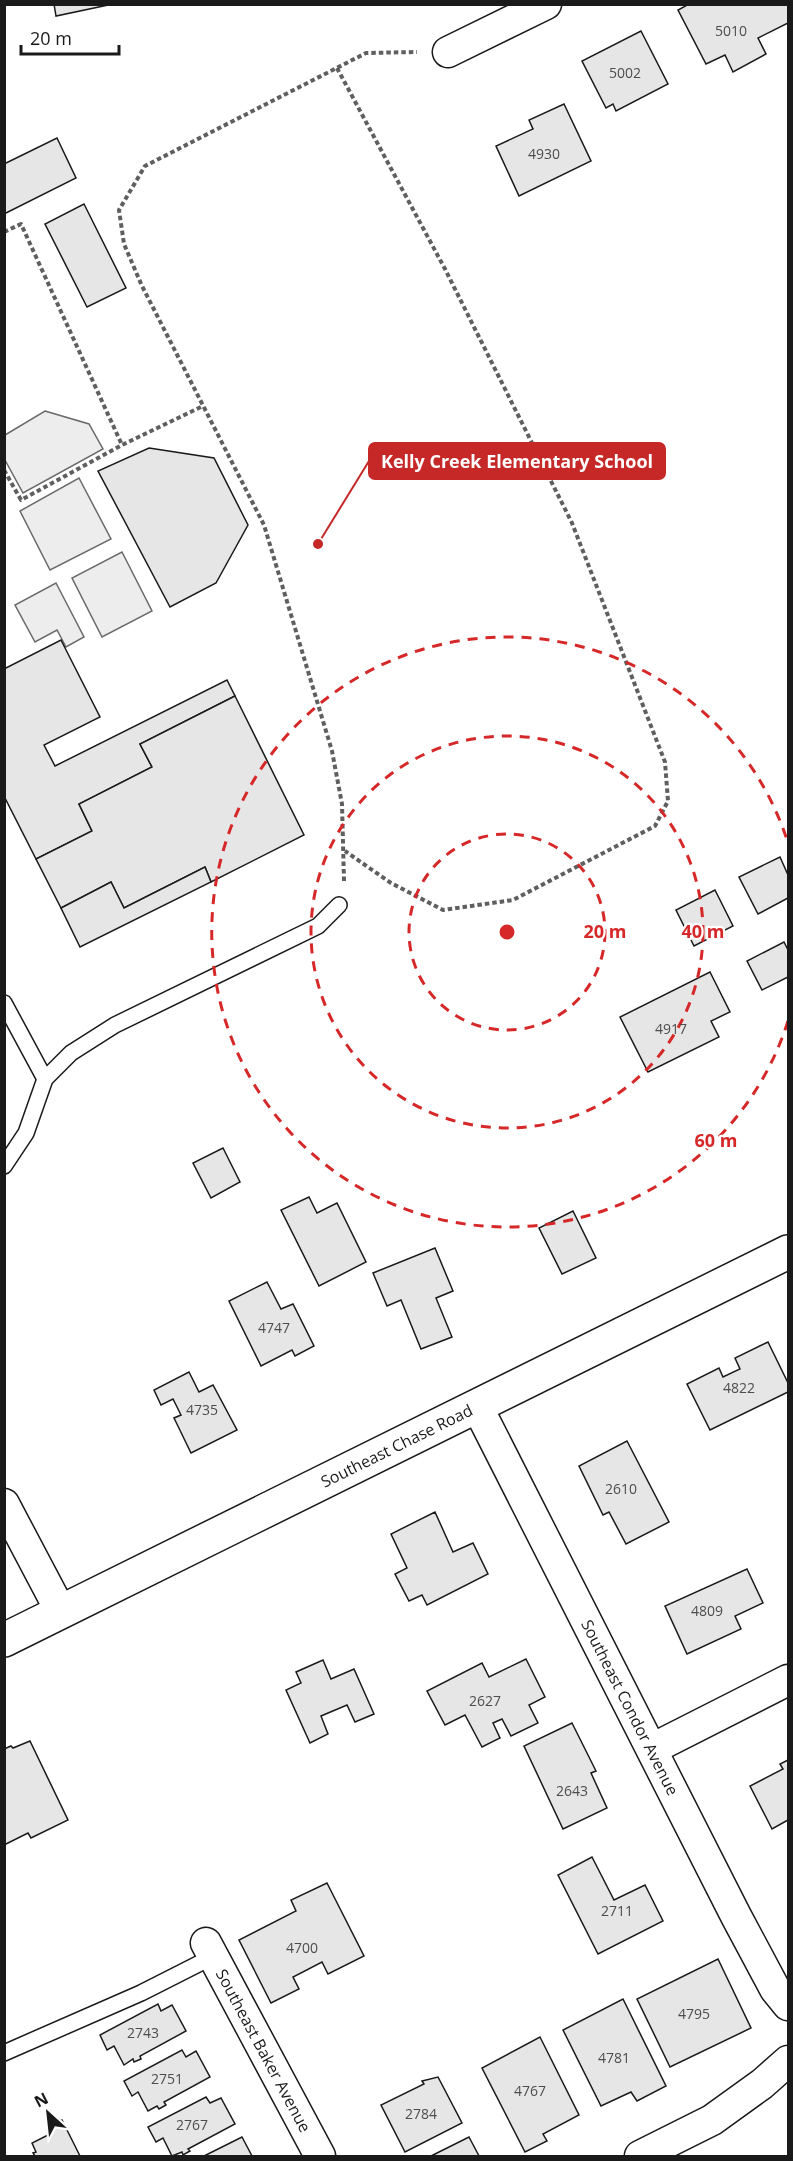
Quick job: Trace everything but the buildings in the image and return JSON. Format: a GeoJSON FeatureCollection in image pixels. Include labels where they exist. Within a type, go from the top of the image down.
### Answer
{"type":"FeatureCollection","features":[{"type":"Feature","properties":{"kind":"street"},"geometry":{"type":"LineString","coordinates":[[448,52],[546,4]]}},
{"type":"Feature","properties":{"kind":"street","name":"Southeast Chase Road"},"geometry":{"type":"LineString","coordinates":[[4,1640],[789,1252]]}},
{"type":"Feature","properties":{"kind":"street","name":"Southeast Condor Avenue"},"geometry":{"type":"LineString","coordinates":[[477,1406],[775,1989],[789,2005]]}},
{"type":"Feature","properties":{"kind":"street"},"geometry":{"type":"LineString","coordinates":[[4,1504],[60,1612]]}},
{"type":"Feature","properties":{"kind":"street"},"geometry":{"type":"LineString","coordinates":[[652,1749],[789,1680]]}},
{"type":"Feature","properties":{"kind":"street","name":"Southeast Baker Avenue"},"geometry":{"type":"LineString","coordinates":[[210,1950],[320,2157]]}},
{"type":"Feature","properties":{"kind":"street"},"geometry":{"type":"LineString","coordinates":[[640,2157],[712,2120],[762,2084],[789,2061]]}},
{"type":"Feature","properties":{"kind":"lane"},"geometry":{"type":"LineString","coordinates":[[4,1166],[26,1133],[45,1079],[71,1053],[115,1025],[318,926],[339,905]]}},
{"type":"Feature","properties":{"kind":"lane"},"geometry":{"type":"LineString","coordinates":[[4,1003],[45,1079]]}},
{"type":"Feature","properties":{"kind":"lane"},"geometry":{"type":"LineString","coordinates":[[4,2053],[141,1993],[210,1950]]}},
{"type":"Feature","properties":{"kind":"path"},"geometry":{"type":"LineString","coordinates":[[339,905],[344,881],[345,851],[342,804],[332,752],[264,525],[142,286],[124,244],[119,210],[145,166],[366,53],[448,52]]}},
{"type":"Feature","properties":{"kind":"path"},"geometry":{"type":"LineString","coordinates":[[337,68],[445,269],[572,523],[665,762],[668,801],[655,826],[513,900],[443,910],[391,883],[345,851]]}},
{"type":"Feature","properties":{"kind":"path"},"geometry":{"type":"LineString","coordinates":[[4,232],[21,224],[122,445]]}},
{"type":"Feature","properties":{"kind":"path"},"geometry":{"type":"LineString","coordinates":[[4,470],[21,500],[122,445],[203,406]]}},
{"type":"Feature","properties":{"kind":"shaded area"},"geometry":{"type":"Polygon","coordinates":[[[45,411],[89,424],[103,449],[23,493],[5,460],[5,435],[45,411]]]}},
{"type":"Feature","properties":{"kind":"shaded area"},"geometry":{"type":"Polygon","coordinates":[[[79,478],[111,539],[50,570],[20,511],[79,478]]]}},
{"type":"Feature","properties":{"kind":"shaded area"},"geometry":{"type":"Polygon","coordinates":[[[122,552],[152,611],[102,637],[72,578],[122,552]]]}},
{"type":"Feature","properties":{"kind":"shaded area"},"geometry":{"type":"Polygon","coordinates":[[[56,583],[84,637],[66,647],[57,630],[35,642],[15,605],[56,583]]]}},
{"type":"Feature","properties":{"kind":"place","name":"Kelly Creek Elementary School"},"geometry":{"type":"Point","coordinates":[318,544]}}]}
